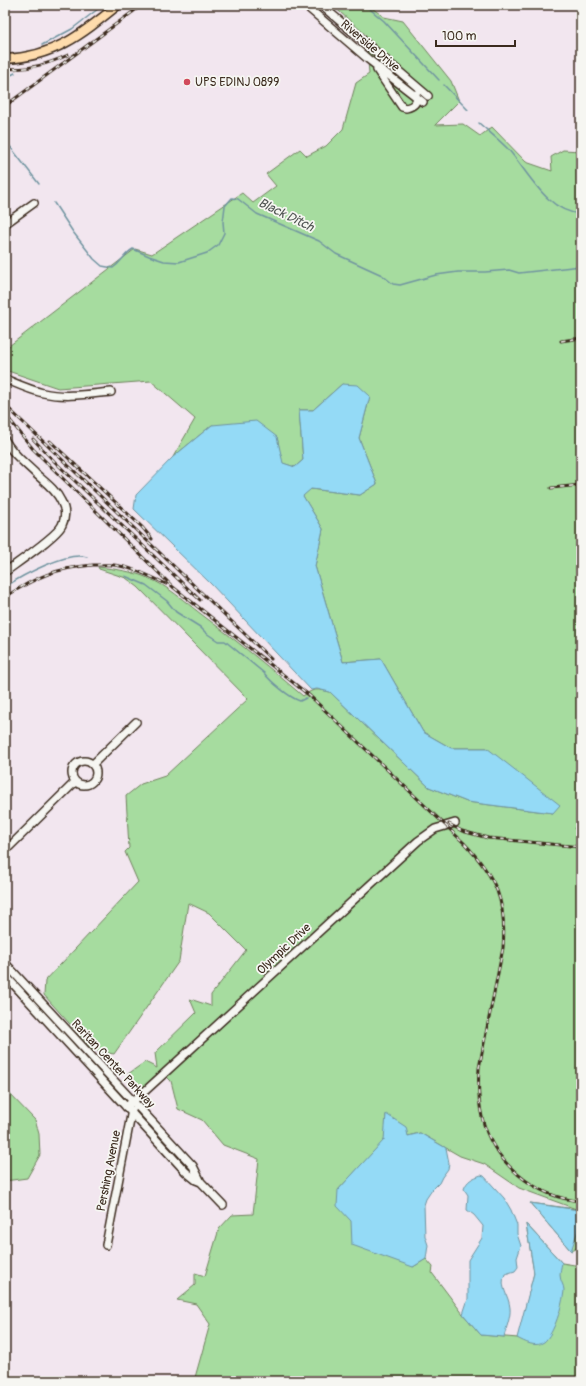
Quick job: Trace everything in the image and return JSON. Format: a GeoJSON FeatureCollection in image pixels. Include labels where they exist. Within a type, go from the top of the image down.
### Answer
{"type":"FeatureCollection","features":[{"type":"Feature","properties":{"kind":"main road"},"geometry":{"type":"LineString","coordinates":[[5,59],[29,56],[57,48],[118,5]]}},
{"type":"Feature","properties":{"kind":"street","name":"Riverside Drive"},"geometry":{"type":"LineString","coordinates":[[305,5],[368,59],[420,100]]}},
{"type":"Feature","properties":{"kind":"street","name":"Riverside Drive"},"geometry":{"type":"LineString","coordinates":[[321,5],[428,96]]}},
{"type":"Feature","properties":{"kind":"street"},"geometry":{"type":"LineString","coordinates":[[368,59],[384,79],[399,105],[404,108],[408,108],[420,100],[408,79]]}},
{"type":"Feature","properties":{"kind":"street"},"geometry":{"type":"LineString","coordinates":[[5,224],[34,203]]}},
{"type":"Feature","properties":{"kind":"street"},"geometry":{"type":"LineString","coordinates":[[5,379],[38,392],[50,394],[111,392]]}},
{"type":"Feature","properties":{"kind":"street"},"geometry":{"type":"LineString","coordinates":[[5,440],[13,452],[55,492],[64,509],[61,527],[56,533],[5,572]]}},
{"type":"Feature","properties":{"kind":"street"},"geometry":{"type":"LineString","coordinates":[[93,764],[136,722]]}},
{"type":"Feature","properties":{"kind":"street"},"geometry":{"type":"LineString","coordinates":[[83,760],[93,764],[97,773],[96,778],[92,782],[84,785],[75,782],[72,773],[75,764],[83,760]]}},
{"type":"Feature","properties":{"kind":"street"},"geometry":{"type":"LineString","coordinates":[[5,851],[75,782]]}},
{"type":"Feature","properties":{"kind":"street","name":"Olympic Drive"},"geometry":{"type":"LineString","coordinates":[[126,1107],[418,841],[435,829],[455,823]]}},
{"type":"Feature","properties":{"kind":"street","name":"Raritan Center Parkway"},"geometry":{"type":"LineString","coordinates":[[5,963],[192,1166],[201,1182],[223,1206]]}},
{"type":"Feature","properties":{"kind":"street","name":"Raritan Center Parkway"},"geometry":{"type":"LineString","coordinates":[[5,975],[186,1172],[201,1182]]}},
{"type":"Feature","properties":{"kind":"street","name":"Pershing Avenue"},"geometry":{"type":"LineString","coordinates":[[106,1245],[133,1102]]}},
{"type":"Feature","properties":{"kind":"shaded area"},"geometry":{"type":"Polygon","coordinates":[[[5,5],[581,5],[581,1381],[5,1381],[5,5]]]}},
{"type":"Feature","properties":{"kind":"green space"},"geometry":{"type":"Polygon","coordinates":[[[332,5],[368,5],[384,17],[403,21],[451,81],[459,101],[435,125],[463,124],[480,136],[492,127],[526,162],[552,171],[551,157],[563,150],[581,151],[581,824],[577,824],[574,829],[581,827],[581,1246],[571,1251],[530,1203],[576,1209],[519,1188],[484,1164],[460,1156],[420,1133],[407,1136],[386,1115],[385,1140],[338,1190],[413,1267],[426,1259],[433,1267],[432,1273],[481,1335],[518,1338],[534,1273],[526,1224],[562,1263],[581,1266],[581,1381],[194,1381],[210,1324],[196,1304],[177,1300],[195,1285],[195,1273],[205,1276],[219,1229],[232,1215],[253,1214],[259,1159],[223,1145],[202,1120],[178,1109],[171,1081],[166,1076],[141,1098],[128,1074],[145,1062],[157,1068],[155,1053],[196,1013],[190,999],[211,1006],[211,995],[246,950],[209,913],[188,903],[179,961],[114,1054],[93,1050],[44,995],[45,981],[138,882],[125,852],[129,848],[126,796],[141,784],[165,776],[248,699],[138,587],[126,578],[99,569],[98,567],[136,574],[162,585],[176,594],[240,644],[303,696],[316,690],[330,692],[429,787],[467,802],[553,813],[487,748],[451,748],[423,732],[381,659],[343,662],[315,566],[323,529],[303,496],[310,489],[360,495],[377,484],[359,438],[370,396],[342,384],[313,410],[299,410],[303,460],[295,467],[282,463],[277,437],[212,425],[173,457],[195,419],[151,381],[58,388],[5,370],[5,349],[135,249],[152,254],[242,193],[253,203],[276,186],[266,174],[300,149],[307,156],[326,146],[343,129],[356,83],[369,74],[366,35],[332,5]]]}},
{"type":"Feature","properties":{"kind":"green space"},"geometry":{"type":"Polygon","coordinates":[[[5,1089],[35,1120],[39,1134],[40,1155],[27,1178],[5,1181],[5,1089]]]}},
{"type":"Feature","properties":{"kind":"water"},"geometry":{"type":"Polygon","coordinates":[[[342,384],[358,385],[370,396],[359,438],[377,484],[360,495],[311,489],[303,496],[323,529],[315,566],[343,662],[381,659],[423,732],[451,748],[487,748],[560,805],[553,813],[467,802],[429,787],[330,692],[317,689],[311,690],[211,584],[134,509],[136,495],[173,457],[212,425],[256,421],[277,437],[283,463],[295,467],[303,460],[299,410],[313,410],[342,384]]]}},
{"type":"Feature","properties":{"kind":"water"},"geometry":{"type":"Polygon","coordinates":[[[386,1114],[406,1127],[408,1136],[420,1133],[446,1148],[449,1163],[448,1169],[426,1199],[424,1205],[425,1236],[428,1245],[426,1259],[413,1267],[352,1245],[351,1221],[337,1206],[338,1190],[384,1140],[386,1114]]]}},
{"type":"Feature","properties":{"kind":"water"},"geometry":{"type":"Polygon","coordinates":[[[481,1175],[484,1176],[504,1198],[511,1210],[517,1225],[517,1234],[521,1246],[517,1258],[518,1267],[515,1271],[505,1274],[503,1279],[510,1311],[504,1337],[481,1335],[463,1314],[468,1299],[468,1260],[482,1238],[483,1226],[474,1215],[467,1210],[468,1195],[464,1189],[469,1181],[481,1175]]]}},
{"type":"Feature","properties":{"kind":"water"},"geometry":{"type":"Polygon","coordinates":[[[530,1203],[579,1210],[581,1212],[581,1221],[571,1251],[530,1203]]]}},
{"type":"Feature","properties":{"kind":"water"},"geometry":{"type":"Polygon","coordinates":[[[526,1224],[562,1263],[560,1275],[564,1290],[562,1303],[548,1338],[541,1344],[530,1344],[517,1338],[534,1273],[526,1224]]]}},
{"type":"Feature","properties":{"kind":"waterway"},"geometry":{"type":"LineString","coordinates":[[42,45],[72,29],[103,5]]}},
{"type":"Feature","properties":{"kind":"waterway"},"geometry":{"type":"LineString","coordinates":[[365,5],[384,21],[439,80]]}},
{"type":"Feature","properties":{"kind":"waterway"},"geometry":{"type":"LineString","coordinates":[[5,78],[15,73]]}},
{"type":"Feature","properties":{"kind":"waterway"},"geometry":{"type":"LineString","coordinates":[[444,85],[468,110]]}},
{"type":"Feature","properties":{"kind":"waterway"},"geometry":{"type":"LineString","coordinates":[[479,123],[507,148],[539,189],[548,198],[569,212],[581,214]]}},
{"type":"Feature","properties":{"kind":"waterway","name":"Black Ditch"},"geometry":{"type":"LineString","coordinates":[[5,140],[39,184]]}},
{"type":"Feature","properties":{"kind":"waterway","name":"Black Ditch"},"geometry":{"type":"LineString","coordinates":[[54,203],[73,232],[94,259],[102,266],[113,268],[133,249],[164,261],[179,262],[207,253],[218,245],[224,233],[223,222],[225,206],[232,198],[238,199],[257,214],[319,241],[336,254],[382,275],[393,284],[400,285],[436,275],[458,272],[509,270],[519,273],[581,266]]}},
{"type":"Feature","properties":{"kind":"waterway"},"geometry":{"type":"LineString","coordinates":[[5,587],[45,565],[68,557],[87,557]]}},
{"type":"Feature","properties":{"kind":"waterway"},"geometry":{"type":"LineString","coordinates":[[125,576],[146,585],[167,601],[176,612],[200,627],[218,641],[225,641],[286,693],[300,701],[306,698]]}},
{"type":"Feature","properties":{"kind":"railway"},"geometry":{"type":"LineString","coordinates":[[5,106],[142,5]]}},
{"type":"Feature","properties":{"kind":"railway"},"geometry":{"type":"LineString","coordinates":[[5,68],[29,68],[68,55]]}},
{"type":"Feature","properties":{"kind":"railway"},"geometry":{"type":"LineString","coordinates":[[561,341],[581,338]]}},
{"type":"Feature","properties":{"kind":"railway"},"geometry":{"type":"LineString","coordinates":[[5,405],[271,659]]}},
{"type":"Feature","properties":{"kind":"railway"},"geometry":{"type":"LineString","coordinates":[[5,414],[33,449],[173,587],[310,696],[464,843],[484,867],[497,891],[501,903],[504,931],[503,948],[479,1068],[478,1080],[482,1117],[487,1133],[495,1148],[518,1174],[532,1185],[548,1193],[581,1201]]}},
{"type":"Feature","properties":{"kind":"railway"},"geometry":{"type":"LineString","coordinates":[[33,439],[55,462],[200,600]]}},
{"type":"Feature","properties":{"kind":"railway"},"geometry":{"type":"LineString","coordinates":[[50,441],[142,527],[152,539]]}},
{"type":"Feature","properties":{"kind":"railway"},"geometry":{"type":"LineString","coordinates":[[551,488],[581,485]]}},
{"type":"Feature","properties":{"kind":"railway"},"geometry":{"type":"LineString","coordinates":[[5,597],[37,579],[57,571],[80,566],[114,565],[126,567],[166,584]]}},
{"type":"Feature","properties":{"kind":"railway"},"geometry":{"type":"LineString","coordinates":[[449,824],[462,831],[488,838],[581,847]]}},
{"type":"Feature","properties":{"kind":"place","name":"UPS EDINJ 0899"},"geometry":{"type":"Point","coordinates":[187,82]}}]}
